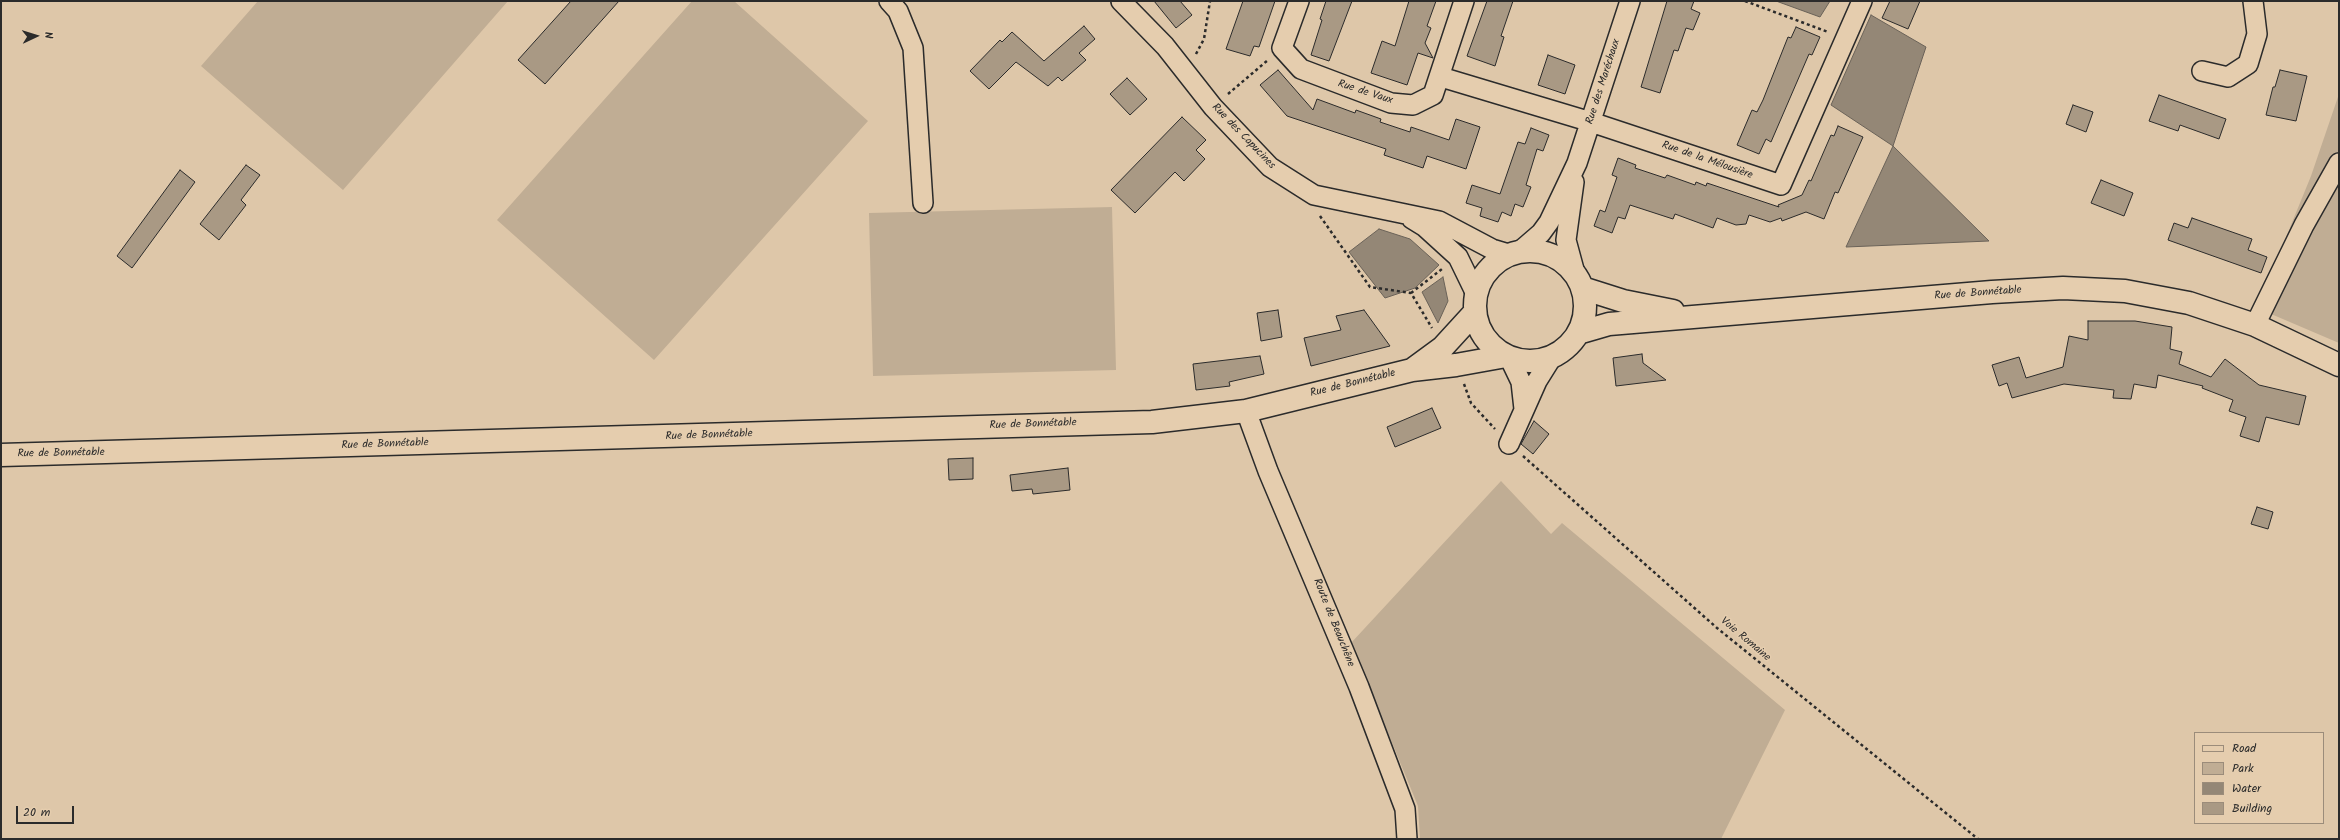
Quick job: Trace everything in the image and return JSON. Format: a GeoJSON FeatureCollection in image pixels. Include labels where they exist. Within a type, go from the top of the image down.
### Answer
{"type":"FeatureCollection","features":[{"type":"Feature","properties":{"kind":"main road"},"geometry":{"type":"LineString","coordinates":[[1537,252],[1552,256],[1564,264],[1579,282],[1585,303],[1584,318],[1578,333],[1567,347],[1552,357],[1535,361],[1520,361],[1507,357],[1494,348],[1485,338],[1478,325],[1476,303],[1482,278],[1494,265],[1516,253],[1537,252]]}},
{"type":"Feature","properties":{"kind":"main road","name":"Rue de Bonnétable"},"geometry":{"type":"LineString","coordinates":[[1579,282],[1624,301],[1698,316]]}},
{"type":"Feature","properties":{"kind":"main road","name":"Rue de Bonnétable"},"geometry":{"type":"LineString","coordinates":[[1578,333],[1609,324],[1992,292],[2063,288],[2126,291],[2189,303],[2255,325],[2339,365]]}},
{"type":"Feature","properties":{"kind":"main road","name":"Rue de Bonnétable"},"geometry":{"type":"LineString","coordinates":[[1412,370],[1443,347],[1476,303]]}},
{"type":"Feature","properties":{"kind":"main road","name":"Rue de Bonnétable"},"geometry":{"type":"LineString","coordinates":[[1,455],[1152,422],[1246,411],[1412,370],[1507,357]]}},
{"type":"Feature","properties":{"kind":"street"},"geometry":{"type":"LineString","coordinates":[[889,1],[898,11],[913,48],[923,203]]}},
{"type":"Feature","properties":{"kind":"street","name":"Rue des Capucines"},"geometry":{"type":"LineString","coordinates":[[1121,1],[1182,68],[1213,107],[1270,167],[1314,195],[1439,221],[1492,249],[1516,253]]}},
{"type":"Feature","properties":{"kind":"street"},"geometry":{"type":"LineString","coordinates":[[1282,48],[1299,1]]}},
{"type":"Feature","properties":{"kind":"street","name":"Rue de Vaux"},"geometry":{"type":"LineString","coordinates":[[1282,48],[1301,69],[1391,104],[1413,105],[1433,95],[1464,1]]}},
{"type":"Feature","properties":{"kind":"street","name":"Rue des Maréchaux"},"geometry":{"type":"LineString","coordinates":[[1516,253],[1541,233],[1549,222],[1577,163],[1592,122],[1630,1]]}},
{"type":"Feature","properties":{"kind":"street","name":"Rue de la Mélousière"},"geometry":{"type":"LineString","coordinates":[[1440,77],[1592,122],[1781,185],[1862,1]]}},
{"type":"Feature","properties":{"kind":"street"},"geometry":{"type":"LineString","coordinates":[[2202,71],[2228,77],[2248,64],[2257,34],[2253,1]]}},
{"type":"Feature","properties":{"kind":"street"},"geometry":{"type":"LineString","coordinates":[[2255,325],[2304,225],[2339,162]]}},
{"type":"Feature","properties":{"kind":"street","name":"Rue des Maréchaux"},"geometry":{"type":"LineString","coordinates":[[1577,163],[1566,240],[1579,282]]}},
{"type":"Feature","properties":{"kind":"street","name":"Rue des Capucines"},"geometry":{"type":"LineString","coordinates":[[1402,213],[1425,227],[1458,257],[1476,303]]}},
{"type":"Feature","properties":{"kind":"street"},"geometry":{"type":"LineString","coordinates":[[1507,357],[1521,382],[1524,410]]}},
{"type":"Feature","properties":{"kind":"street"},"geometry":{"type":"LineString","coordinates":[[1509,444],[1537,381],[1552,357]]}},
{"type":"Feature","properties":{"kind":"street","name":"Route de Beauchêne"},"geometry":{"type":"LineString","coordinates":[[1246,411],[1268,471],[1359,687],[1405,809],[1407,839]]}},
{"type":"Feature","properties":{"kind":"path"},"geometry":{"type":"LineString","coordinates":[[1182,68],[1197,52],[1204,39],[1210,1]]}},
{"type":"Feature","properties":{"kind":"path"},"geometry":{"type":"LineString","coordinates":[[1746,1],[1846,38]]}},
{"type":"Feature","properties":{"kind":"path"},"geometry":{"type":"LineString","coordinates":[[1213,107],[1282,48]]}},
{"type":"Feature","properties":{"kind":"path"},"geometry":{"type":"LineString","coordinates":[[1314,195],[1320,216],[1370,287],[1411,293],[1458,257]]}},
{"type":"Feature","properties":{"kind":"path"},"geometry":{"type":"LineString","coordinates":[[1411,293],[1443,347]]}},
{"type":"Feature","properties":{"kind":"path","name":"Voie Romaine"},"geometry":{"type":"LineString","coordinates":[[1456,365],[1472,403],[1509,444],[1717,628],[1978,839]]}},
{"type":"Feature","properties":{"kind":"green space"},"geometry":{"type":"Polygon","coordinates":[[[258,1],[508,1],[343,190],[201,66],[258,1]]]}},
{"type":"Feature","properties":{"kind":"green space"},"geometry":{"type":"Polygon","coordinates":[[[692,1],[734,1],[868,121],[654,360],[497,220],[692,1]]]}},
{"type":"Feature","properties":{"kind":"green space"},"geometry":{"type":"Polygon","coordinates":[[[2339,94],[2339,343],[2257,308],[2311,176],[2339,94]]]}},
{"type":"Feature","properties":{"kind":"green space"},"geometry":{"type":"Polygon","coordinates":[[[1112,207],[1116,370],[873,376],[869,213],[1112,207]]]}},
{"type":"Feature","properties":{"kind":"green space"},"geometry":{"type":"Polygon","coordinates":[[[1501,481],[1551,534],[1562,523],[1785,710],[1721,839],[1420,839],[1418,806],[1351,643],[1501,481]]]}},
{"type":"Feature","properties":{"kind":"water"},"geometry":{"type":"Polygon","coordinates":[[[1776,1],[1830,1],[1820,17],[1776,1]]]}},
{"type":"Feature","properties":{"kind":"water"},"geometry":{"type":"Polygon","coordinates":[[[1871,15],[1926,47],[1893,146],[1831,105],[1871,15]]]}},
{"type":"Feature","properties":{"kind":"water"},"geometry":{"type":"Polygon","coordinates":[[[1893,146],[1989,241],[1846,247],[1893,146]]]}},
{"type":"Feature","properties":{"kind":"water"},"geometry":{"type":"Polygon","coordinates":[[[1379,229],[1410,239],[1439,265],[1415,288],[1385,298],[1349,252],[1379,229]]]}},
{"type":"Feature","properties":{"kind":"water"},"geometry":{"type":"Polygon","coordinates":[[[1443,277],[1448,301],[1438,323],[1422,292],[1443,277]]]}},
{"type":"Feature","properties":{"kind":"building"},"geometry":{"type":"Polygon","coordinates":[[[571,1],[619,1],[545,84],[518,60],[571,1]]]}},
{"type":"Feature","properties":{"kind":"building"},"geometry":{"type":"Polygon","coordinates":[[[1154,1],[1180,1],[1192,15],[1176,28],[1154,1]]]}},
{"type":"Feature","properties":{"kind":"building"},"geometry":{"type":"Polygon","coordinates":[[[1243,1],[1275,1],[1259,47],[1254,46],[1250,56],[1226,49],[1243,1]]]}},
{"type":"Feature","properties":{"kind":"building"},"geometry":{"type":"Polygon","coordinates":[[[1326,1],[1352,1],[1329,61],[1311,55],[1322,20],[1320,19],[1326,1]]]}},
{"type":"Feature","properties":{"kind":"building"},"geometry":{"type":"Polygon","coordinates":[[[1409,1],[1436,1],[1427,26],[1431,28],[1425,43],[1433,58],[1418,53],[1407,85],[1371,73],[1382,41],[1395,46],[1409,1]]]}},
{"type":"Feature","properties":{"kind":"building"},"geometry":{"type":"Polygon","coordinates":[[[1487,1],[1513,1],[1501,36],[1504,37],[1495,66],[1467,56],[1487,1]]]}},
{"type":"Feature","properties":{"kind":"building"},"geometry":{"type":"Polygon","coordinates":[[[1667,1],[1694,1],[1691,9],[1700,13],[1693,30],[1686,28],[1678,51],[1674,50],[1660,93],[1641,87],[1667,1]]]}},
{"type":"Feature","properties":{"kind":"building"},"geometry":{"type":"Polygon","coordinates":[[[1890,1],[1920,1],[1908,29],[1882,18],[1890,1]]]}},
{"type":"Feature","properties":{"kind":"building"},"geometry":{"type":"Polygon","coordinates":[[[1084,26],[1095,39],[1079,53],[1086,60],[1062,81],[1058,77],[1048,86],[1016,62],[989,89],[970,71],[1000,40],[1002,42],[1012,32],[1044,61],[1084,26]]]}},
{"type":"Feature","properties":{"kind":"building"},"geometry":{"type":"Polygon","coordinates":[[[1796,27],[1820,37],[1812,55],[1809,54],[1771,142],[1766,139],[1759,154],[1737,145],[1752,110],[1757,112],[1763,100],[1788,37],[1791,38],[1796,27]]]}},
{"type":"Feature","properties":{"kind":"building"},"geometry":{"type":"Polygon","coordinates":[[[1548,55],[1575,65],[1565,94],[1538,85],[1548,55]]]}},
{"type":"Feature","properties":{"kind":"building"},"geometry":{"type":"Polygon","coordinates":[[[1278,70],[1313,110],[1317,99],[1355,113],[1356,110],[1381,119],[1380,122],[1410,132],[1411,127],[1449,140],[1456,119],[1480,127],[1466,169],[1427,156],[1423,168],[1384,155],[1386,149],[1287,116],[1260,85],[1278,70]]]}},
{"type":"Feature","properties":{"kind":"building"},"geometry":{"type":"Polygon","coordinates":[[[2280,70],[2307,76],[2296,121],[2266,115],[2273,87],[2275,87],[2280,70]]]}},
{"type":"Feature","properties":{"kind":"building"},"geometry":{"type":"Polygon","coordinates":[[[1127,78],[1147,99],[1130,115],[1110,94],[1127,78]]]}},
{"type":"Feature","properties":{"kind":"building"},"geometry":{"type":"Polygon","coordinates":[[[2159,95],[2226,119],[2219,139],[2180,125],[2178,131],[2149,121],[2159,95]]]}},
{"type":"Feature","properties":{"kind":"building"},"geometry":{"type":"Polygon","coordinates":[[[2073,105],[2093,112],[2086,132],[2066,124],[2073,105]]]}},
{"type":"Feature","properties":{"kind":"building"},"geometry":{"type":"Polygon","coordinates":[[[1182,117],[1206,140],[1196,150],[1205,159],[1184,181],[1175,172],[1135,213],[1111,190],[1182,117]]]}},
{"type":"Feature","properties":{"kind":"building"},"geometry":{"type":"Polygon","coordinates":[[[1838,126],[1863,137],[1838,193],[1835,192],[1824,219],[1806,212],[1782,221],[1781,218],[1770,222],[1749,215],[1746,224],[1736,225],[1717,218],[1713,228],[1675,214],[1673,219],[1630,205],[1625,219],[1618,217],[1612,233],[1594,226],[1600,210],[1605,212],[1617,177],[1612,175],[1618,158],[1636,165],[1635,168],[1665,178],[1667,175],[1695,185],[1696,182],[1706,186],[1707,183],[1779,207],[1778,205],[1802,195],[1809,180],[1811,181],[1831,135],[1834,136],[1838,126]]]}},
{"type":"Feature","properties":{"kind":"building"},"geometry":{"type":"Polygon","coordinates":[[[1531,128],[1549,135],[1543,151],[1537,149],[1526,185],[1531,187],[1523,207],[1515,204],[1511,216],[1502,212],[1498,222],[1480,216],[1482,208],[1466,203],[1472,185],[1500,194],[1518,142],[1525,144],[1531,128]]]}},
{"type":"Feature","properties":{"kind":"building"},"geometry":{"type":"Polygon","coordinates":[[[246,165],[260,175],[241,200],[246,205],[219,240],[200,224],[246,165]]]}},
{"type":"Feature","properties":{"kind":"building"},"geometry":{"type":"Polygon","coordinates":[[[180,170],[195,182],[132,268],[117,256],[180,170]]]}},
{"type":"Feature","properties":{"kind":"building"},"geometry":{"type":"Polygon","coordinates":[[[2101,180],[2133,193],[2124,216],[2091,203],[2101,180]]]}},
{"type":"Feature","properties":{"kind":"building"},"geometry":{"type":"Polygon","coordinates":[[[2192,218],[2252,239],[2248,250],[2267,257],[2261,273],[2168,240],[2174,223],[2188,228],[2192,218]]]}},
{"type":"Feature","properties":{"kind":"building"},"geometry":{"type":"Polygon","coordinates":[[[1278,310],[1282,337],[1261,341],[1257,313],[1278,310]]]}},
{"type":"Feature","properties":{"kind":"building"},"geometry":{"type":"Polygon","coordinates":[[[1364,310],[1390,346],[1311,366],[1304,338],[1341,330],[1336,316],[1364,310]]]}},
{"type":"Feature","properties":{"kind":"building"},"geometry":{"type":"Polygon","coordinates":[[[2088,321],[2135,321],[2172,327],[2170,349],[2182,352],[2179,364],[2211,377],[2225,359],[2259,385],[2306,396],[2299,425],[2266,417],[2259,442],[2240,436],[2246,417],[2229,411],[2233,400],[2202,388],[2203,386],[2158,375],[2156,388],[2134,384],[2131,399],[2113,398],[2114,390],[2064,384],[2012,398],[2007,383],[1999,386],[1992,365],[2019,357],[2026,378],[2063,367],[2069,336],[2088,340],[2088,321]]]}},
{"type":"Feature","properties":{"kind":"building"},"geometry":{"type":"Polygon","coordinates":[[[1642,354],[1643,363],[1666,380],[1616,386],[1613,358],[1642,354]]]}},
{"type":"Feature","properties":{"kind":"building"},"geometry":{"type":"Polygon","coordinates":[[[1260,356],[1264,374],[1229,382],[1230,386],[1196,390],[1193,364],[1260,356]]]}},
{"type":"Feature","properties":{"kind":"building"},"geometry":{"type":"Polygon","coordinates":[[[1432,408],[1441,428],[1395,447],[1387,427],[1432,408]]]}},
{"type":"Feature","properties":{"kind":"building"},"geometry":{"type":"Polygon","coordinates":[[[1534,421],[1549,434],[1533,454],[1521,444],[1534,421]]]}},
{"type":"Feature","properties":{"kind":"building"},"geometry":{"type":"Polygon","coordinates":[[[973,458],[973,479],[949,480],[948,459],[973,458]]]}},
{"type":"Feature","properties":{"kind":"building"},"geometry":{"type":"Polygon","coordinates":[[[1068,468],[1070,490],[1033,494],[1032,489],[1012,491],[1010,475],[1068,468]]]}},
{"type":"Feature","properties":{"kind":"building"},"geometry":{"type":"Polygon","coordinates":[[[2257,507],[2273,512],[2268,529],[2251,524],[2257,507]]]}}]}
